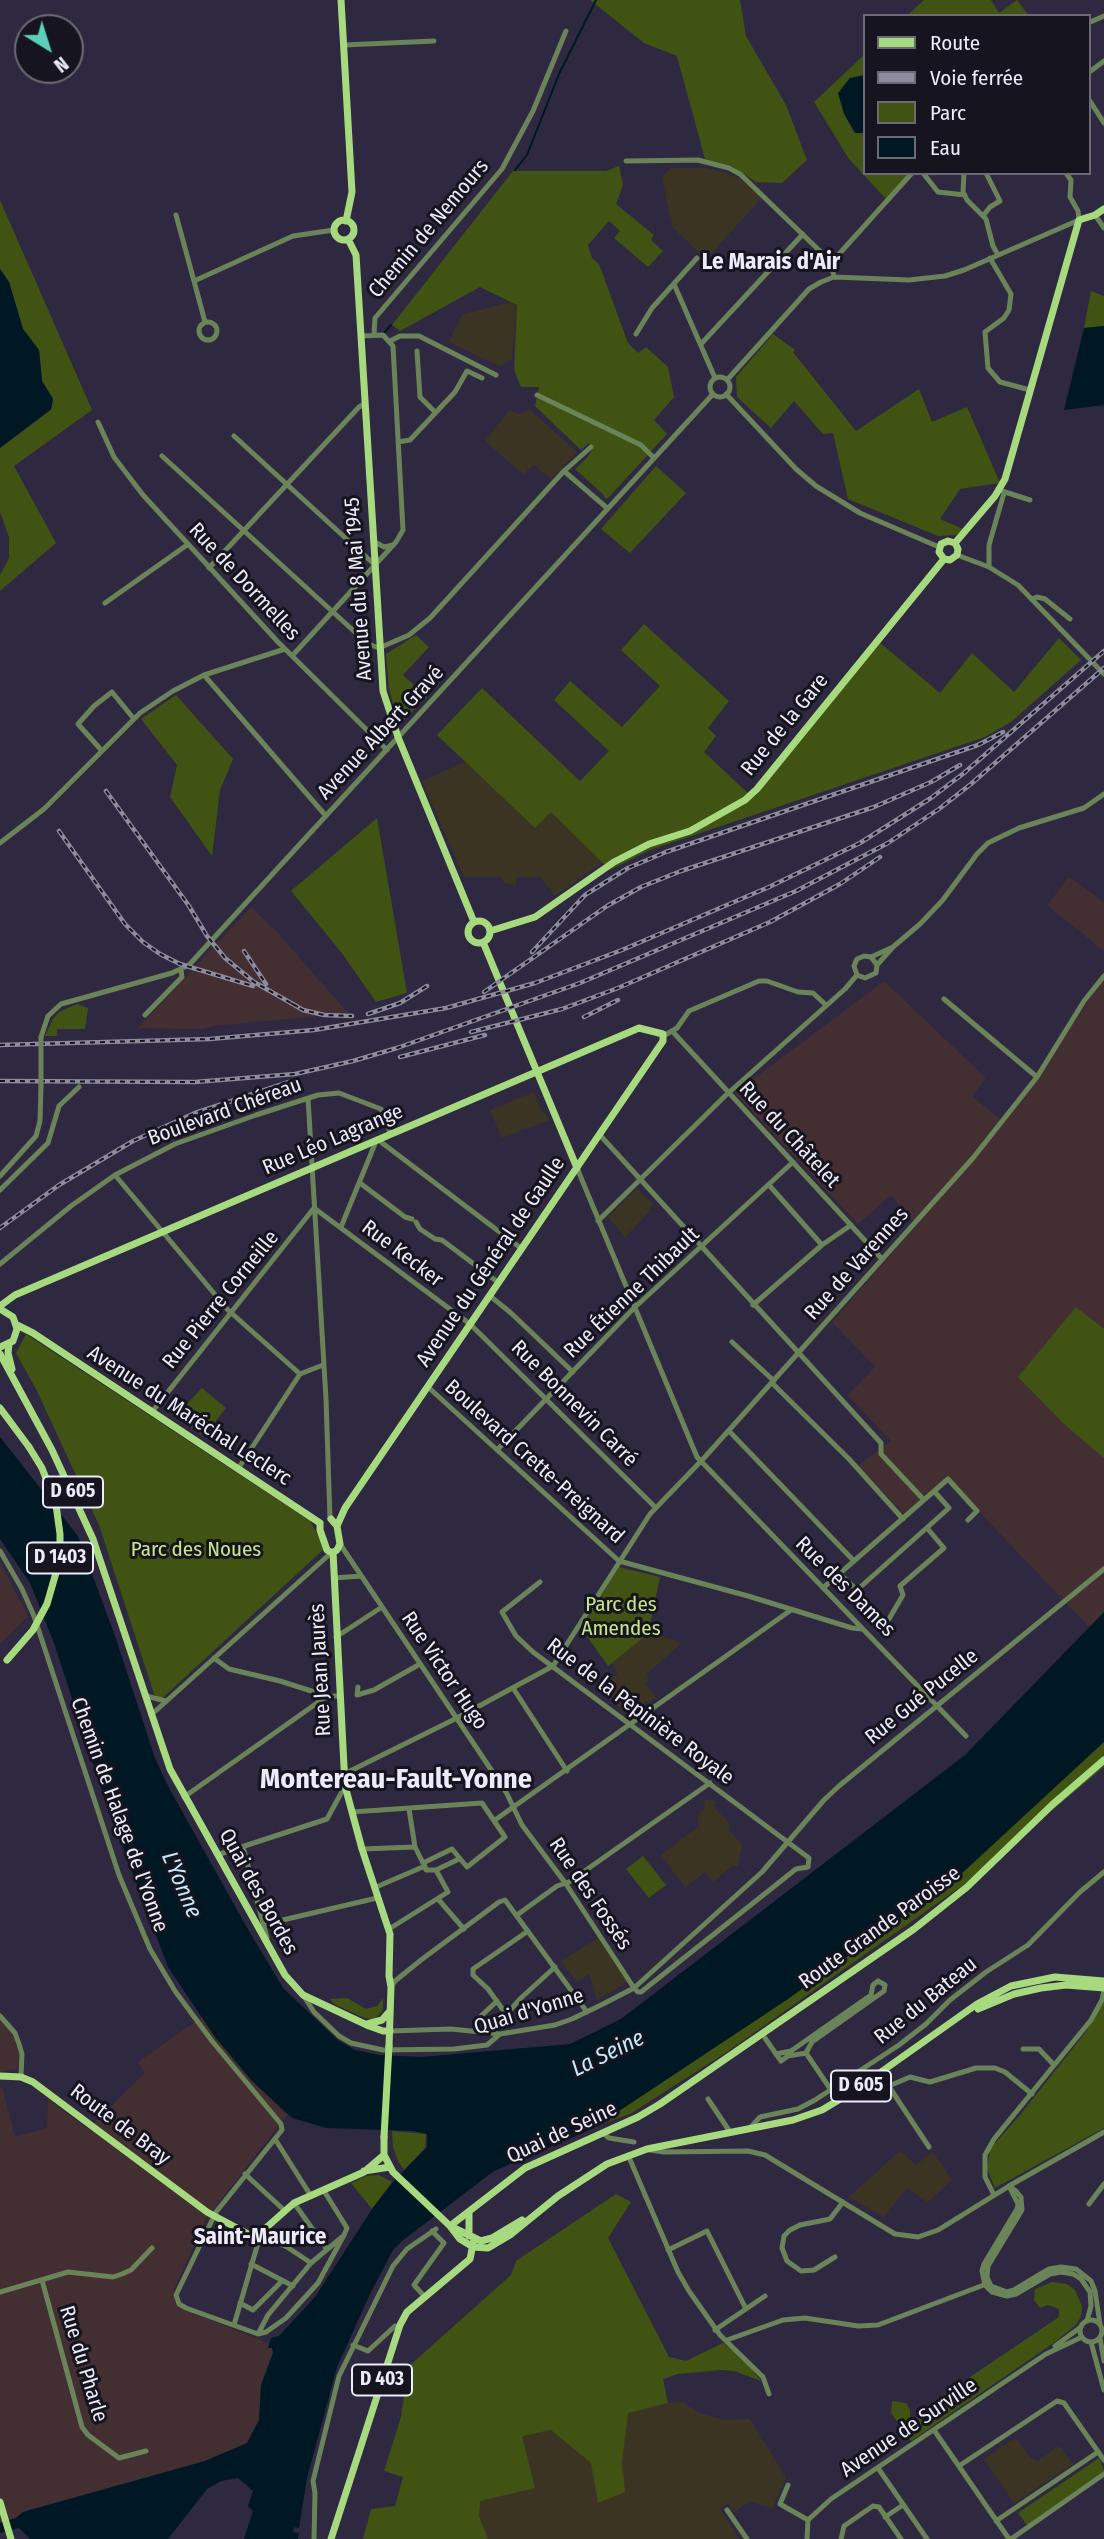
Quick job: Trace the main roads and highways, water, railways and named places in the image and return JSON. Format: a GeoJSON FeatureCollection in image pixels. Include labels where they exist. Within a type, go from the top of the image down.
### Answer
{"type":"FeatureCollection","features":[{"type":"Feature","properties":{"kind":"main road"},"geometry":{"type":"LineString","coordinates":[[341,0],[352,192],[346,221]]}},
{"type":"Feature","properties":{"kind":"main road"},"geometry":{"type":"LineString","coordinates":[[955,543],[1002,491],[1079,220],[1104,209]]}},
{"type":"Feature","properties":{"kind":"main road"},"geometry":{"type":"LineString","coordinates":[[346,221],[353,229],[348,239],[339,239],[334,230],[338,222],[346,221]]}},
{"type":"Feature","properties":{"kind":"main road","name":"Avenue du 8 Mai 1945"},"geometry":{"type":"LineString","coordinates":[[348,239],[356,254],[383,691],[398,737],[474,922]]}},
{"type":"Feature","properties":{"kind":"main road"},"geometry":{"type":"LineString","coordinates":[[944,542],[955,543],[957,555],[950,560],[944,559],[939,547],[944,542]]}},
{"type":"Feature","properties":{"kind":"main road","name":"Rue de la Gare"},"geometry":{"type":"LineString","coordinates":[[490,931],[535,917],[614,862],[649,844],[690,831],[745,800],[757,789],[944,559]]}},
{"type":"Feature","properties":{"kind":"main road"},"geometry":{"type":"LineString","coordinates":[[474,922],[485,922],[490,931],[489,938],[476,943],[470,938],[469,927],[474,922]]}},
{"type":"Feature","properties":{"kind":"main road"},"geometry":{"type":"LineString","coordinates":[[483,942],[577,1168]]}},
{"type":"Feature","properties":{"kind":"main road","name":"Rue Léo Lagrange"},"geometry":{"type":"LineString","coordinates":[[0,1308],[15,1295],[639,1028],[669,1034]]}},
{"type":"Feature","properties":{"kind":"main road","name":"Avenue du Général de Gaulle"},"geometry":{"type":"LineString","coordinates":[[320,1523],[333,1521],[345,1508],[669,1034]]}},
{"type":"Feature","properties":{"kind":"main road"},"geometry":{"type":"LineString","coordinates":[[10,1313],[15,1295]]}},
{"type":"Feature","properties":{"kind":"main road"},"geometry":{"type":"LineString","coordinates":[[0,1308],[10,1313],[17,1325],[12,1341]]}},
{"type":"Feature","properties":{"kind":"main road","name":"Avenue du Maréchal Leclerc"},"geometry":{"type":"LineString","coordinates":[[17,1325],[320,1523]]}},
{"type":"Feature","properties":{"kind":"main road"},"geometry":{"type":"LineString","coordinates":[[0,1347],[12,1341],[38,1337]]}},
{"type":"Feature","properties":{"kind":"main road","name":"D 605"},"geometry":{"type":"LineString","coordinates":[[12,1341],[8,1353],[13,1376]]}},
{"type":"Feature","properties":{"kind":"main road","name":"D 605"},"geometry":{"type":"LineString","coordinates":[[0,1354],[13,1376]]}},
{"type":"Feature","properties":{"kind":"main road","name":"Quai des Bordes"},"geometry":{"type":"LineString","coordinates":[[13,1376],[75,1496],[93,1539],[170,1769],[217,1855],[261,1925],[285,1975],[303,1995],[366,2025],[390,2031]]}},
{"type":"Feature","properties":{"kind":"main road","name":"D 1403"},"geometry":{"type":"LineString","coordinates":[[0,1408],[29,1447],[51,1488],[59,1519],[60,1559],[47,1604],[33,1630],[0,1666]]}},
{"type":"Feature","properties":{"kind":"main road"},"geometry":{"type":"LineString","coordinates":[[332,1553],[340,1544],[333,1521]]}},
{"type":"Feature","properties":{"kind":"main road","name":"Rue Jean Jaurès"},"geometry":{"type":"LineString","coordinates":[[320,1523],[327,1550],[332,1553],[345,1786],[391,1944],[384,2155]]}},
{"type":"Feature","properties":{"kind":"main road","name":"Route Grande Paroisse"},"geometry":{"type":"LineString","coordinates":[[695,2079],[944,1908],[1052,1805],[1102,1764]]}},
{"type":"Feature","properties":{"kind":"main road","name":"D 605"},"geometry":{"type":"LineString","coordinates":[[472,2240],[482,2248],[497,2245],[589,2173],[628,2155],[793,2120],[822,2110],[978,2004],[1011,1986],[1055,1977],[1104,1981]]}},
{"type":"Feature","properties":{"kind":"main road","name":"D 605"},"geometry":{"type":"LineString","coordinates":[[959,2018],[995,2001],[1041,1988],[1066,1985],[1104,1989]]}},
{"type":"Feature","properties":{"kind":"main road"},"geometry":{"type":"LineString","coordinates":[[366,2025],[383,2020],[389,2011]]}},
{"type":"Feature","properties":{"kind":"main road","name":"Route de Bray"},"geometry":{"type":"LineString","coordinates":[[0,2077],[21,2077],[47,2092],[214,2217],[242,2232],[258,2234],[293,2203],[364,2172]]}},
{"type":"Feature","properties":{"kind":"main road","name":"Quai de Seine"},"geometry":{"type":"LineString","coordinates":[[454,2229],[507,2179],[525,2168],[638,2117],[695,2079]]}},
{"type":"Feature","properties":{"kind":"main road"},"geometry":{"type":"LineString","coordinates":[[364,2172],[384,2155],[398,2177],[454,2229],[460,2239],[472,2240],[469,2215]]}},
{"type":"Feature","properties":{"kind":"main road"},"geometry":{"type":"LineString","coordinates":[[364,2172],[390,2167]]}},
{"type":"Feature","properties":{"kind":"main road","name":"D 403"},"geometry":{"type":"LineString","coordinates":[[331,2539],[399,2328],[407,2312],[470,2259],[472,2240]]}},
{"type":"Feature","properties":{"kind":"main road"},"geometry":{"type":"LineString","coordinates":[[0,2501],[10,2537]]}},
{"type":"Feature","properties":{"kind":"water"},"geometry":{"type":"Polygon","coordinates":[[[862,75],[862,133],[855,133],[844,114],[838,93],[850,78],[862,75]]]}},
{"type":"Feature","properties":{"kind":"water"},"geometry":{"type":"Polygon","coordinates":[[[0,269],[9,282],[23,329],[39,350],[42,381],[53,399],[51,409],[0,448],[0,269]]]}},
{"type":"Feature","properties":{"kind":"water"},"geometry":{"type":"Polygon","coordinates":[[[1104,326],[1104,405],[1064,410],[1084,328],[1104,326]]]}},
{"type":"Feature","properties":{"kind":"water"},"geometry":{"type":"Polygon","coordinates":[[[0,1437],[78,1536],[115,1636],[155,1758],[246,1926],[283,1988],[339,2041],[355,2050],[379,2055],[421,2057],[570,2044],[621,2019],[965,1755],[1104,1612],[1104,1742],[958,1877],[788,1999],[592,2129],[494,2171],[402,2241],[393,2250],[370,2294],[337,2367],[307,2478],[299,2528],[294,2527],[293,2532],[299,2533],[298,2539],[244,2539],[253,2511],[248,2506],[253,2491],[238,2478],[221,2481],[207,2489],[168,2539],[30,2539],[19,2528],[0,2533],[0,2523],[16,2518],[23,2512],[205,2461],[247,2443],[259,2420],[261,2385],[273,2353],[272,2348],[268,2348],[271,2338],[279,2336],[315,2297],[372,2209],[393,2182],[427,2147],[427,2134],[414,2131],[326,2128],[292,2118],[252,2081],[215,2037],[168,1967],[104,1797],[54,1643],[30,1583],[0,1539],[0,1437]]]}},
{"type":"Feature","properties":{"kind":"waterway"},"geometry":{"type":"LineString","coordinates":[[515,170],[527,155],[559,74],[596,0]]}},
{"type":"Feature","properties":{"kind":"waterway"},"geometry":{"type":"LineString","coordinates":[[383,334],[391,325]]}},
{"type":"Feature","properties":{"kind":"railway"},"geometry":{"type":"LineString","coordinates":[[0,1045],[210,1039],[314,1030],[446,1008],[535,983],[622,950],[769,887],[860,843],[931,798],[964,773],[1104,651]]}},
{"type":"Feature","properties":{"kind":"railway"},"geometry":{"type":"LineString","coordinates":[[0,1081],[195,1082],[295,1074],[397,1048],[580,983],[796,891],[888,843],[971,784],[1104,668]]}},
{"type":"Feature","properties":{"kind":"railway"},"geometry":{"type":"LineString","coordinates":[[532,952],[585,895],[628,868],[666,852],[978,745],[1003,732]]}},
{"type":"Feature","properties":{"kind":"railway"},"geometry":{"type":"LineString","coordinates":[[484,992],[607,906],[641,887],[681,871],[874,807],[931,782],[960,765]]}},
{"type":"Feature","properties":{"kind":"railway"},"geometry":{"type":"LineString","coordinates":[[106,791],[225,958],[254,982],[298,1007]]}},
{"type":"Feature","properties":{"kind":"railway"},"geometry":{"type":"LineString","coordinates":[[59,831],[125,924],[143,942],[180,964],[253,986]]}},
{"type":"Feature","properties":{"kind":"railway"},"geometry":{"type":"LineString","coordinates":[[471,1032],[562,1009],[618,988],[770,922],[840,884],[880,857]]}},
{"type":"Feature","properties":{"kind":"railway"},"geometry":{"type":"LineString","coordinates":[[244,951],[266,984]]}},
{"type":"Feature","properties":{"kind":"railway"},"geometry":{"type":"LineString","coordinates":[[368,1014],[400,1003],[427,986]]}},
{"type":"Feature","properties":{"kind":"railway"},"geometry":{"type":"LineString","coordinates":[[584,1017],[618,1000]]}},
{"type":"Feature","properties":{"kind":"railway"},"geometry":{"type":"LineString","coordinates":[[291,1003],[303,1010],[324,1015],[352,1016]]}},
{"type":"Feature","properties":{"kind":"railway"},"geometry":{"type":"LineString","coordinates":[[400,1057],[485,1035]]}},
{"type":"Feature","properties":{"kind":"railway"},"geometry":{"type":"LineString","coordinates":[[0,1228],[59,1185],[133,1141],[195,1113],[289,1082]]}},
{"type":"Feature","properties":{"kind":"district","name":"Le Marais d'Air"},"geometry":{"type":"Point","coordinates":[771,263]}},
{"type":"Feature","properties":{"kind":"district","name":"Montereau-Fault-Yonne"},"geometry":{"type":"Point","coordinates":[396,1780]}},
{"type":"Feature","properties":{"kind":"district","name":"Saint-Maurice"},"geometry":{"type":"Point","coordinates":[260,2238]}},
{"type":"Feature","properties":{"kind":"park label","name":"Parc des Noues"},"geometry":{"type":"Point","coordinates":[196,1550]}},
{"type":"Feature","properties":{"kind":"park label","name":"Parc des Amendes"},"geometry":{"type":"Point","coordinates":[621,1617]}},
{"type":"Feature","properties":{"kind":"water label","name":"L'Yonne"},"geometry":{"type":"Point","coordinates":[181,1885]}},
{"type":"Feature","properties":{"kind":"water label","name":"La Seine"},"geometry":{"type":"Point","coordinates":[608,2054]}}]}
